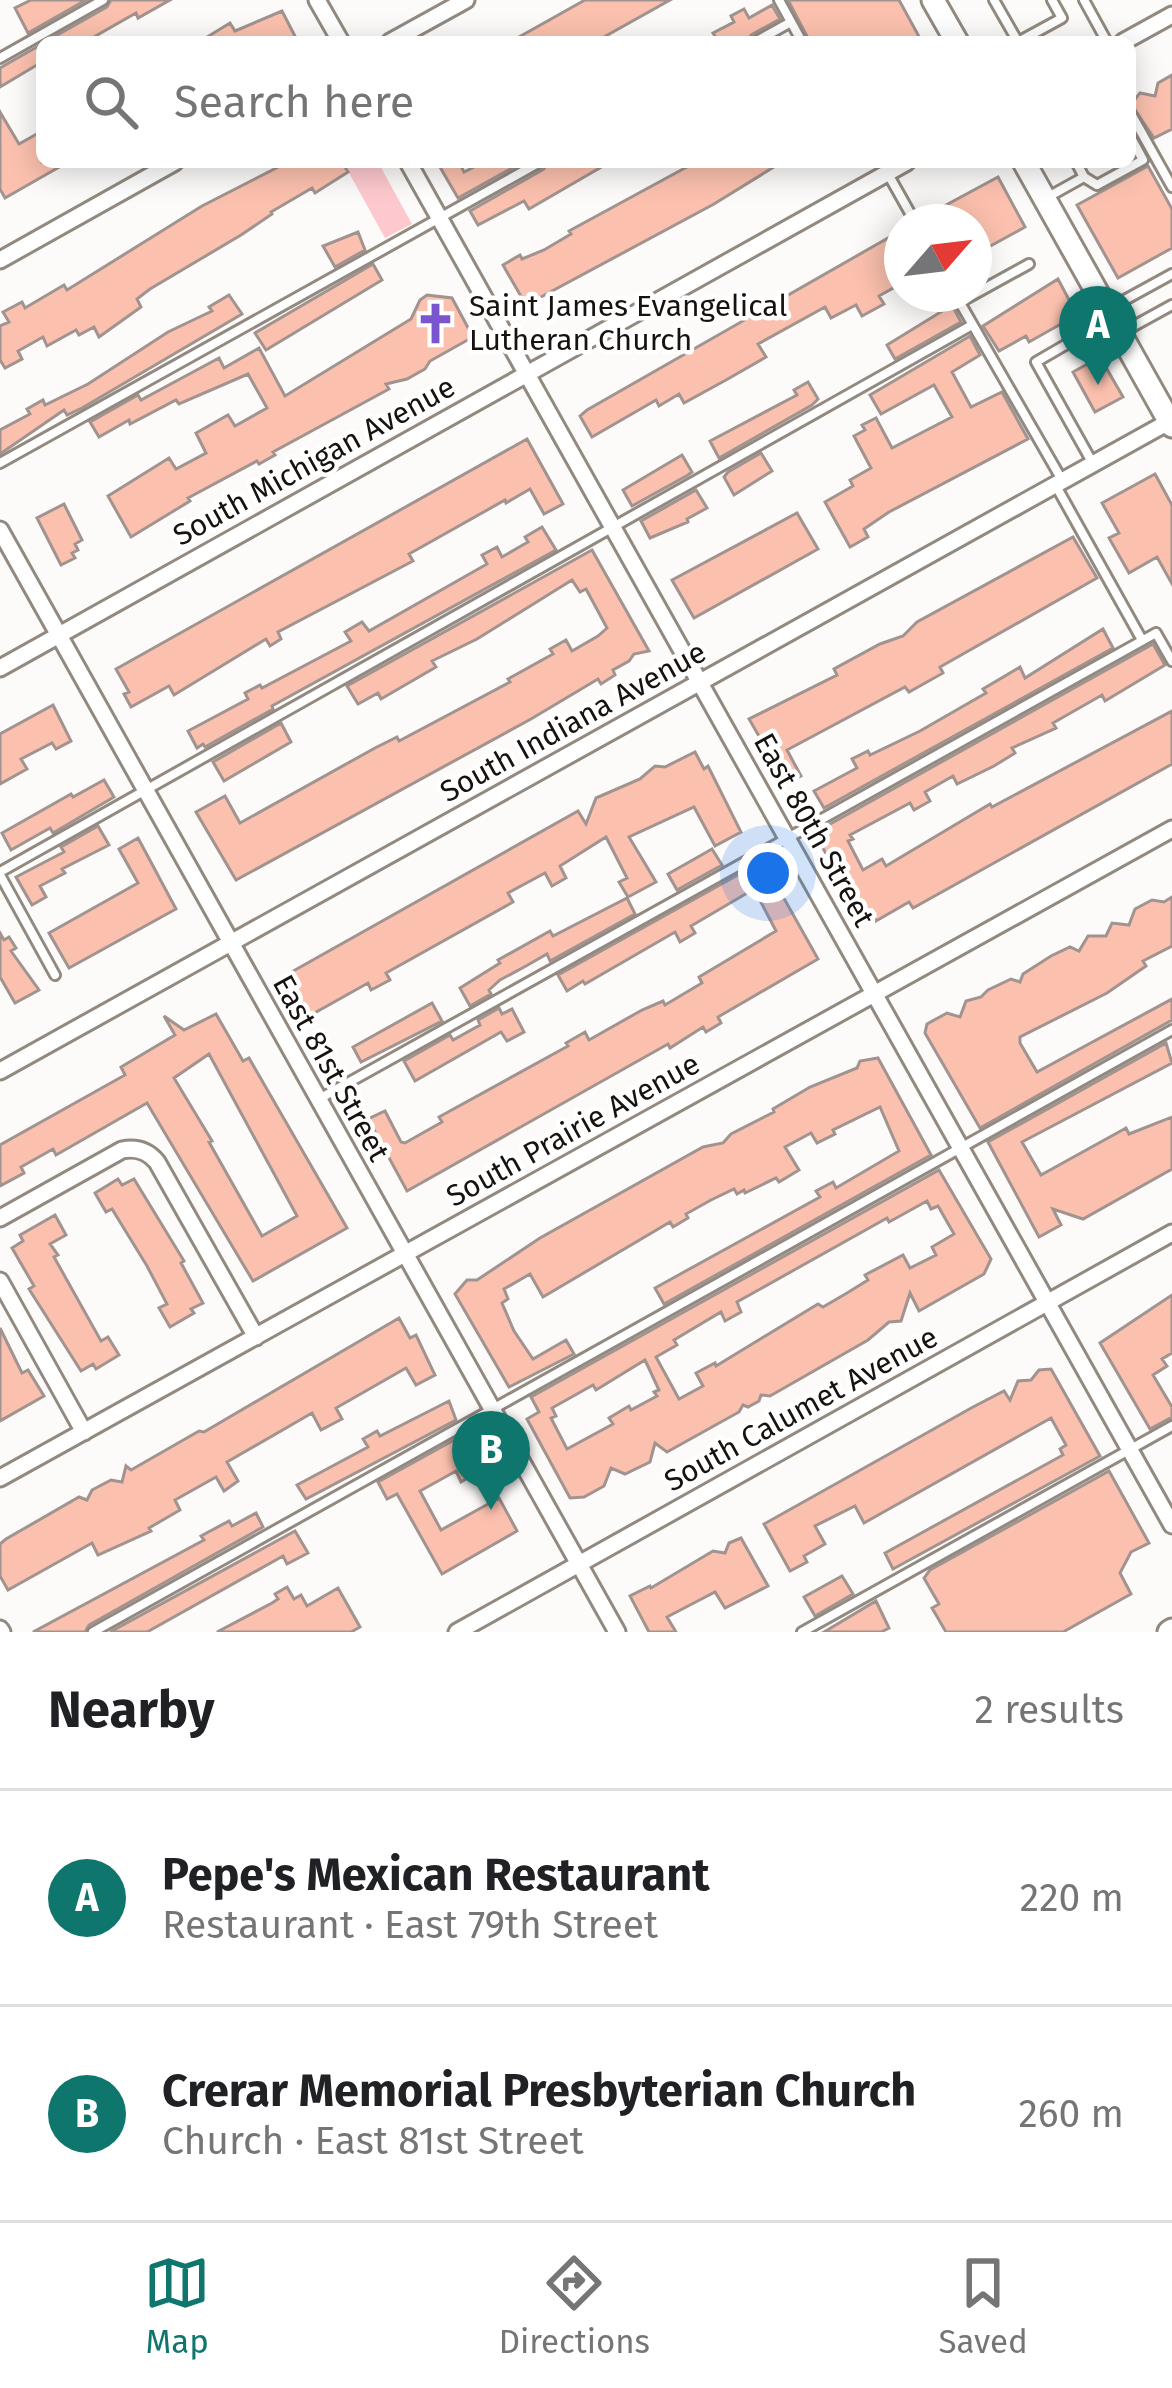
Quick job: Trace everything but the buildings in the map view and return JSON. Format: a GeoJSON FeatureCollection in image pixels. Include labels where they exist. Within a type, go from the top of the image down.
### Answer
{"type":"FeatureCollection","features":[{"type":"Feature","properties":{"kind":"main road"},"geometry":{"type":"LineString","coordinates":[[933,0],[954,36]]}},
{"type":"Feature","properties":{"kind":"main road"},"geometry":{"type":"LineString","coordinates":[[1027,168],[1171,423]]}},
{"type":"Feature","properties":{"kind":"street"},"geometry":{"type":"LineString","coordinates":[[317,0],[338,36]]}},
{"type":"Feature","properties":{"kind":"street"},"geometry":{"type":"LineString","coordinates":[[401,36],[466,0]]}},
{"type":"Feature","properties":{"kind":"street"},"geometry":{"type":"LineString","coordinates":[[1134,36],[1172,15]]}},
{"type":"Feature","properties":{"kind":"street"},"geometry":{"type":"LineString","coordinates":[[0,260],[165,168]]}},
{"type":"Feature","properties":{"kind":"street","name":"East 80th Street"},"geometry":{"type":"LineString","coordinates":[[411,168],[1172,1525]]}},
{"type":"Feature","properties":{"kind":"street","name":"South Michigan Avenue"},"geometry":{"type":"LineString","coordinates":[[0,668],[879,171]]}},
{"type":"Feature","properties":{"kind":"street","name":"South Indiana Avenue"},"geometry":{"type":"LineString","coordinates":[[0,1071],[1171,423]]}},
{"type":"Feature","properties":{"kind":"street","name":"East 81st Street"},"geometry":{"type":"LineString","coordinates":[[0,530],[617,1632]]}},
{"type":"Feature","properties":{"kind":"street","name":"South Prairie Avenue"},"geometry":{"type":"LineString","coordinates":[[0,1478],[1172,829]]}},
{"type":"Feature","properties":{"kind":"street"},"geometry":{"type":"LineString","coordinates":[[0,1218],[122,1150],[147,1153],[158,1162],[256,1337]]}},
{"type":"Feature","properties":{"kind":"street","name":"South Calumet Avenue"},"geometry":{"type":"LineString","coordinates":[[457,1632],[1172,1233]]}},
{"type":"Feature","properties":{"kind":"street"},"geometry":{"type":"LineString","coordinates":[[0,1281],[83,1432]]}},
{"type":"Feature","properties":{"kind":"lane"},"geometry":{"type":"LineString","coordinates":[[39,36],[103,0]]}},
{"type":"Feature","properties":{"kind":"lane"},"geometry":{"type":"LineString","coordinates":[[778,0],[799,36]]}},
{"type":"Feature","properties":{"kind":"lane"},"geometry":{"type":"LineString","coordinates":[[994,0],[1015,36]]}},
{"type":"Feature","properties":{"kind":"lane"},"geometry":{"type":"LineString","coordinates":[[1029,36],[1062,17],[1052,0]]}},
{"type":"Feature","properties":{"kind":"lane"},"geometry":{"type":"LineString","coordinates":[[1084,0],[1104,36]]}},
{"type":"Feature","properties":{"kind":"lane"},"geometry":{"type":"LineString","coordinates":[[766,36],[791,22]]}},
{"type":"Feature","properties":{"kind":"lane"},"geometry":{"type":"LineString","coordinates":[[0,58],[36,38]]}},
{"type":"Feature","properties":{"kind":"lane"},"geometry":{"type":"LineString","coordinates":[[1136,122],[1172,187]]}},
{"type":"Feature","properties":{"kind":"lane"},"geometry":{"type":"LineString","coordinates":[[1136,147],[1143,160]]}},
{"type":"Feature","properties":{"kind":"lane"},"geometry":{"type":"LineString","coordinates":[[1136,164],[1154,154]]}},
{"type":"Feature","properties":{"kind":"lane"},"geometry":{"type":"LineString","coordinates":[[0,464],[529,168]]}},
{"type":"Feature","properties":{"kind":"lane"},"geometry":{"type":"LineString","coordinates":[[1079,168],[1097,185],[1128,168]]}},
{"type":"Feature","properties":{"kind":"lane"},"geometry":{"type":"LineString","coordinates":[[879,171],[902,204]]}},
{"type":"Feature","properties":{"kind":"lane"},"geometry":{"type":"LineString","coordinates":[[1045,199],[1084,177]]}},
{"type":"Feature","properties":{"kind":"lane"},"geometry":{"type":"LineString","coordinates":[[992,281],[1029,264]]}},
{"type":"Feature","properties":{"kind":"lane"},"geometry":{"type":"LineString","coordinates":[[1093,464],[1036,362],[1113,321],[1172,274]]}},
{"type":"Feature","properties":{"kind":"lane"},"geometry":{"type":"LineString","coordinates":[[1113,321],[1172,305]]}},
{"type":"Feature","properties":{"kind":"lane"},"geometry":{"type":"LineString","coordinates":[[965,312],[1142,640]]}},
{"type":"Feature","properties":{"kind":"lane"},"geometry":{"type":"LineString","coordinates":[[56,975],[0,873],[973,325]]}},
{"type":"Feature","properties":{"kind":"lane"},"geometry":{"type":"LineString","coordinates":[[318,1099],[1142,640],[1156,633],[1172,661]]}},
{"type":"Feature","properties":{"kind":"lane"},"geometry":{"type":"LineString","coordinates":[[93,1632],[1172,1030]]}},
{"type":"Feature","properties":{"kind":"lane"},"geometry":{"type":"LineString","coordinates":[[802,1632],[1172,1426]]}},
{"type":"Feature","properties":{"kind":"shaded area"},"geometry":{"type":"Polygon","coordinates":[[[346,168],[381,168],[412,224],[385,238],[346,168]]]}},
{"type":"Feature","properties":{"kind":"place","name":"Saint James Evangelical Lutheran Church"},"geometry":{"type":"Point","coordinates":[435,323]}},
{"type":"Feature","properties":{"kind":"place","name":"Pepe's Mexican Restaurant"},"geometry":{"type":"Point","coordinates":[1098,385]}},
{"type":"Feature","properties":{"kind":"place","name":"Crerar Memorial Presbyterian Church"},"geometry":{"type":"Point","coordinates":[491,1510]}}]}
